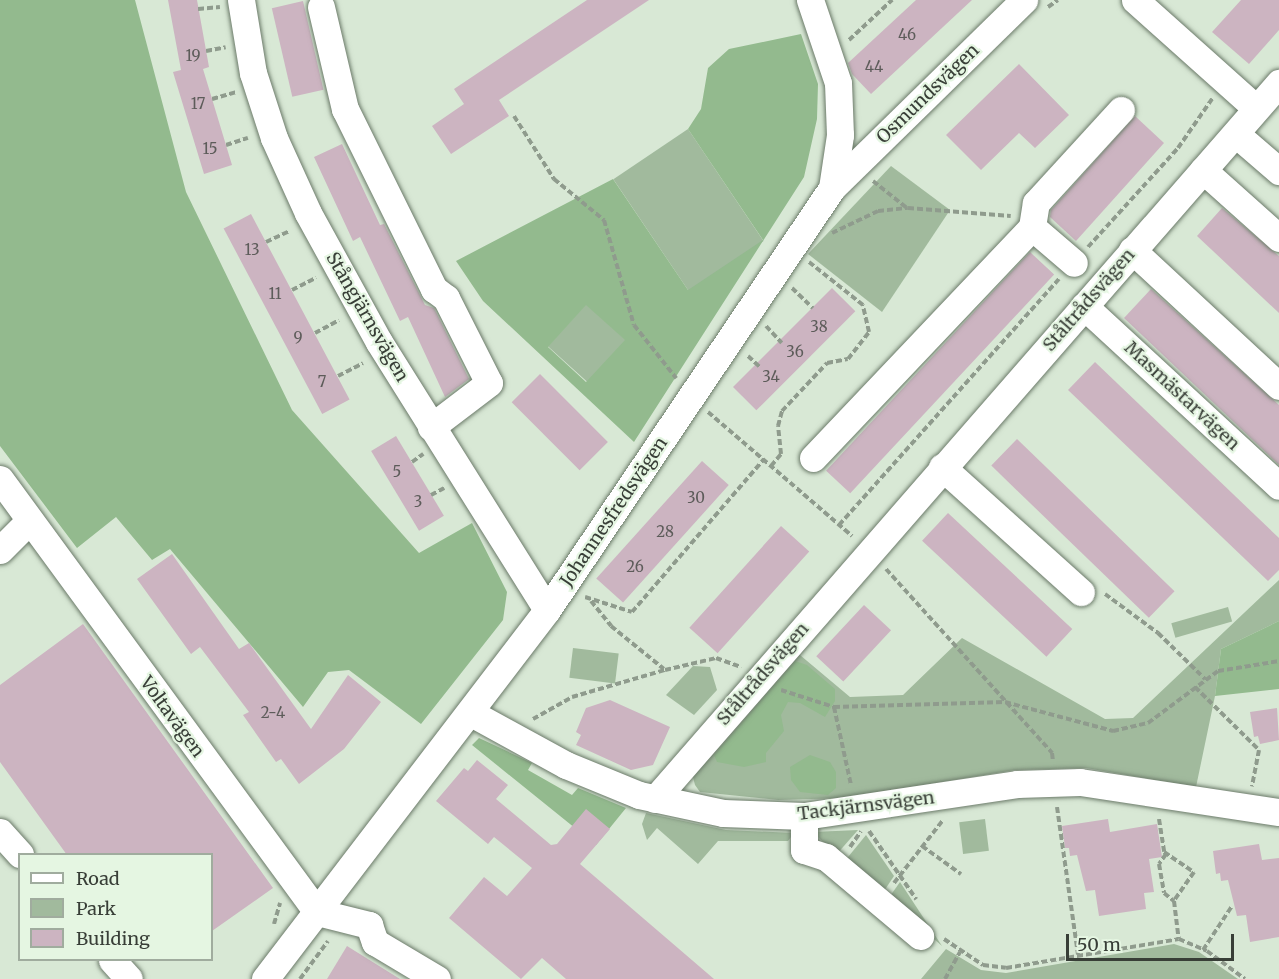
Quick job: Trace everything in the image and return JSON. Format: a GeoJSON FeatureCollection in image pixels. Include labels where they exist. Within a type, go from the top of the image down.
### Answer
{"type":"FeatureCollection","features":[{"type":"Feature","properties":{"kind":"street","name":"Stångjärnsvägen"},"geometry":{"type":"LineString","coordinates":[[242,0],[253,73],[279,149],[312,220],[431,427],[547,610]]}},
{"type":"Feature","properties":{"kind":"street","name":"Johannesfredsvägen"},"geometry":{"type":"LineString","coordinates":[[265,979],[471,713],[547,610],[832,188],[840,135],[838,83],[810,0]]}},
{"type":"Feature","properties":{"kind":"street","name":"Osmundsvägen"},"geometry":{"type":"LineString","coordinates":[[832,188],[1024,0]]}},
{"type":"Feature","properties":{"kind":"street"},"geometry":{"type":"LineString","coordinates":[[1135,0],[1256,108]]}},
{"type":"Feature","properties":{"kind":"street"},"geometry":{"type":"LineString","coordinates":[[321,6],[345,109],[434,289],[446,298],[489,383],[431,427]]}},
{"type":"Feature","properties":{"kind":"street","name":"Ståltrådsvägen"},"geometry":{"type":"LineString","coordinates":[[655,799],[758,678],[1279,83]]}},
{"type":"Feature","properties":{"kind":"street"},"geometry":{"type":"LineString","coordinates":[[813,458],[1032,227],[1035,202],[1121,110]]}},
{"type":"Feature","properties":{"kind":"street"},"geometry":{"type":"LineString","coordinates":[[1236,134],[1279,171]]}},
{"type":"Feature","properties":{"kind":"street"},"geometry":{"type":"LineString","coordinates":[[1203,170],[1279,238]]}},
{"type":"Feature","properties":{"kind":"street"},"geometry":{"type":"LineString","coordinates":[[1032,227],[1074,263]]}},
{"type":"Feature","properties":{"kind":"street"},"geometry":{"type":"LineString","coordinates":[[1132,250],[1279,386]]}},
{"type":"Feature","properties":{"kind":"street","name":"Masmästarvägen"},"geometry":{"type":"LineString","coordinates":[[1084,306],[1279,486]]}},
{"type":"Feature","properties":{"kind":"street"},"geometry":{"type":"LineString","coordinates":[[942,467],[1089,590]]}},
{"type":"Feature","properties":{"kind":"street","name":"Voltavägen"},"geometry":{"type":"LineString","coordinates":[[0,479],[317,912]]}},
{"type":"Feature","properties":{"kind":"street"},"geometry":{"type":"LineString","coordinates":[[0,550],[30,520]]}},
{"type":"Feature","properties":{"kind":"street","name":"Tackjärnsvägen"},"geometry":{"type":"LineString","coordinates":[[471,713],[566,765],[655,799],[723,813],[804,816],[857,811],[1017,784],[1054,782],[1080,782],[1279,812]]}},
{"type":"Feature","properties":{"kind":"street"},"geometry":{"type":"LineString","coordinates":[[804,816],[804,850],[826,857],[880,902],[929,936]]}},
{"type":"Feature","properties":{"kind":"street"},"geometry":{"type":"LineString","coordinates":[[0,832],[18,853]]}},
{"type":"Feature","properties":{"kind":"street"},"geometry":{"type":"LineString","coordinates":[[317,912],[369,925],[375,942],[437,979]]}},
{"type":"Feature","properties":{"kind":"street"},"geometry":{"type":"LineString","coordinates":[[113,961],[129,979]]}},
{"type":"Feature","properties":{"kind":"path"},"geometry":{"type":"LineString","coordinates":[[830,58],[892,0]]}},
{"type":"Feature","properties":{"kind":"path"},"geometry":{"type":"LineString","coordinates":[[514,116],[554,179],[604,220],[634,325],[692,396],[869,551],[1052,753],[1078,955]]}},
{"type":"Feature","properties":{"kind":"path"},"geometry":{"type":"LineString","coordinates":[[871,179],[908,208]]}},
{"type":"Feature","properties":{"kind":"path"},"geometry":{"type":"LineString","coordinates":[[826,236],[878,211],[908,208],[954,214],[993,213],[1020,217],[1032,227]]}},
{"type":"Feature","properties":{"kind":"path"},"geometry":{"type":"LineString","coordinates":[[771,466],[781,454],[778,426],[782,411],[826,363],[848,359],[869,332],[863,305],[802,256]]}},
{"type":"Feature","properties":{"kind":"path"},"geometry":{"type":"LineString","coordinates":[[783,280],[813,308]]}},
{"type":"Feature","properties":{"kind":"path"},"geometry":{"type":"LineString","coordinates":[[758,319],[782,343]]}},
{"type":"Feature","properties":{"kind":"path"},"geometry":{"type":"LineString","coordinates":[[665,669],[611,626],[591,601],[632,612],[764,459]]}},
{"type":"Feature","properties":{"kind":"path"},"geometry":{"type":"LineString","coordinates":[[1089,590],[1158,633],[1205,679]]}},
{"type":"Feature","properties":{"kind":"path"},"geometry":{"type":"LineString","coordinates":[[496,727],[511,709],[531,721],[572,697],[665,669],[716,658],[783,691],[834,707],[1005,702],[1113,731],[1135,729],[1148,723],[1218,671],[1279,661]]}},
{"type":"Feature","properties":{"kind":"path"},"geometry":{"type":"LineString","coordinates":[[1195,687],[1259,750],[1251,793]]}},
{"type":"Feature","properties":{"kind":"path"},"geometry":{"type":"LineString","coordinates":[[834,707],[857,811],[922,909]]}},
{"type":"Feature","properties":{"kind":"path"},"geometry":{"type":"LineString","coordinates":[[880,902],[950,810]]}},
{"type":"Feature","properties":{"kind":"path"},"geometry":{"type":"LineString","coordinates":[[1159,817],[1166,854],[1160,864],[1164,894],[1173,901],[1179,939]]}},
{"type":"Feature","properties":{"kind":"path"},"geometry":{"type":"LineString","coordinates":[[922,846],[961,874]]}},
{"type":"Feature","properties":{"kind":"path"},"geometry":{"type":"LineString","coordinates":[[1166,854],[1194,872],[1173,901]]}},
{"type":"Feature","properties":{"kind":"path"},"geometry":{"type":"LineString","coordinates":[[1203,950],[1232,906]]}},
{"type":"Feature","properties":{"kind":"path"},"geometry":{"type":"LineString","coordinates":[[929,936],[983,965],[1006,968],[1179,939],[1203,950],[1245,979]]}},
{"type":"Feature","properties":{"kind":"path"},"geometry":{"type":"LineString","coordinates":[[945,979],[960,952]]}},
{"type":"Feature","properties":{"kind":"green space"},"geometry":{"type":"Polygon","coordinates":[[[0,0],[135,0],[186,192],[292,410],[419,553],[472,523],[507,592],[503,620],[421,724],[349,670],[328,672],[303,707],[170,549],[152,560],[116,517],[77,548],[0,446],[0,0]]]}},
{"type":"Feature","properties":{"kind":"green space"},"geometry":{"type":"Polygon","coordinates":[[[801,34],[818,84],[817,119],[804,177],[634,442],[483,301],[456,261],[613,179],[688,290],[763,240],[688,129],[701,109],[708,68],[729,49],[801,34]],[[586,305],[548,347],[586,382],[625,340],[586,305]]]}},
{"type":"Feature","properties":{"kind":"green space"},"geometry":{"type":"Polygon","coordinates":[[[688,129],[763,241],[689,291],[613,179],[688,129]]]}},
{"type":"Feature","properties":{"kind":"green space"},"geometry":{"type":"Polygon","coordinates":[[[891,166],[950,210],[882,312],[808,254],[891,166]]]}},
{"type":"Feature","properties":{"kind":"green space"},"geometry":{"type":"Polygon","coordinates":[[[586,304],[626,340],[588,382],[548,346],[586,304]]]}},
{"type":"Feature","properties":{"kind":"green space"},"geometry":{"type":"Polygon","coordinates":[[[1279,580],[1279,621],[1221,649],[1215,696],[1196,787],[1086,768],[1015,770],[844,798],[778,800],[700,792],[695,785],[692,773],[794,650],[850,697],[903,695],[962,638],[1105,719],[1133,718],[1279,580]]]}},
{"type":"Feature","properties":{"kind":"green space"},"geometry":{"type":"Polygon","coordinates":[[[1228,607],[1232,621],[1175,638],[1171,623],[1228,607]]]}},
{"type":"Feature","properties":{"kind":"green space"},"geometry":{"type":"Polygon","coordinates":[[[1279,621],[1279,689],[1215,696],[1221,649],[1279,621]]]}},
{"type":"Feature","properties":{"kind":"green space"},"geometry":{"type":"Polygon","coordinates":[[[573,648],[619,654],[615,683],[569,678],[573,648]]]}},
{"type":"Feature","properties":{"kind":"green space"},"geometry":{"type":"Polygon","coordinates":[[[795,661],[807,665],[835,689],[835,701],[825,717],[800,703],[788,702],[781,715],[784,731],[766,753],[766,762],[744,767],[717,762],[714,755],[795,661]]]}},
{"type":"Feature","properties":{"kind":"green space"},"geometry":{"type":"Polygon","coordinates":[[[693,666],[710,667],[717,690],[694,715],[666,695],[693,666]]]}},
{"type":"Feature","properties":{"kind":"green space"},"geometry":{"type":"Polygon","coordinates":[[[479,738],[532,763],[528,770],[572,795],[578,788],[626,808],[596,845],[472,745],[479,738]]]}},
{"type":"Feature","properties":{"kind":"green space"},"geometry":{"type":"Polygon","coordinates":[[[810,755],[830,762],[836,772],[836,788],[828,795],[800,792],[791,780],[790,767],[810,755]]]}},
{"type":"Feature","properties":{"kind":"green space"},"geometry":{"type":"Polygon","coordinates":[[[646,813],[726,830],[794,833],[788,841],[718,841],[698,864],[657,828],[647,840],[642,824],[646,813]]]}},
{"type":"Feature","properties":{"kind":"green space"},"geometry":{"type":"Polygon","coordinates":[[[985,819],[989,851],[963,854],[959,822],[985,819]]]}},
{"type":"Feature","properties":{"kind":"green space"},"geometry":{"type":"Polygon","coordinates":[[[858,830],[836,855],[813,832],[858,830]]]}},
{"type":"Feature","properties":{"kind":"green space"},"geometry":{"type":"Polygon","coordinates":[[[866,835],[894,876],[882,894],[844,862],[866,835]]]}},
{"type":"Feature","properties":{"kind":"green space"},"geometry":{"type":"Polygon","coordinates":[[[900,882],[942,946],[888,899],[900,882]]]}},
{"type":"Feature","properties":{"kind":"green space"},"geometry":{"type":"Polygon","coordinates":[[[1174,944],[1199,952],[1238,979],[921,979],[946,949],[981,970],[1006,973],[1174,944]]]}},
{"type":"Feature","properties":{"kind":"building"},"geometry":{"type":"Polygon","coordinates":[[[168,0],[197,0],[209,67],[203,69],[232,165],[204,174],[173,72],[181,70],[168,0]]]}},
{"type":"Feature","properties":{"kind":"building"},"geometry":{"type":"Polygon","coordinates":[[[587,0],[649,0],[499,100],[509,116],[451,154],[432,126],[464,104],[454,89],[587,0]]]}},
{"type":"Feature","properties":{"kind":"building"},"geometry":{"type":"Polygon","coordinates":[[[916,0],[972,0],[871,94],[852,74],[848,63],[916,0]]]}},
{"type":"Feature","properties":{"kind":"building"},"geometry":{"type":"Polygon","coordinates":[[[1241,0],[1279,0],[1279,30],[1249,64],[1212,32],[1241,0]]]}},
{"type":"Feature","properties":{"kind":"building"},"geometry":{"type":"Polygon","coordinates":[[[303,1],[323,90],[292,97],[272,8],[303,1]]]}},
{"type":"Feature","properties":{"kind":"building"},"geometry":{"type":"Polygon","coordinates":[[[1019,64],[1069,115],[1035,148],[1019,133],[981,170],[946,135],[1019,64]]]}},
{"type":"Feature","properties":{"kind":"building"},"geometry":{"type":"Polygon","coordinates":[[[1135,116],[1164,143],[1076,241],[1050,217],[1051,210],[1135,116]]]}},
{"type":"Feature","properties":{"kind":"building"},"geometry":{"type":"Polygon","coordinates":[[[342,144],[380,225],[384,224],[425,305],[434,308],[469,379],[445,397],[408,317],[400,321],[360,237],[353,241],[314,157],[342,144]]]}},
{"type":"Feature","properties":{"kind":"building"},"geometry":{"type":"Polygon","coordinates":[[[1222,208],[1279,256],[1279,313],[1197,236],[1222,208]]]}},
{"type":"Feature","properties":{"kind":"building"},"geometry":{"type":"Polygon","coordinates":[[[251,214],[350,399],[322,414],[224,229],[251,214]]]}},
{"type":"Feature","properties":{"kind":"building"},"geometry":{"type":"Polygon","coordinates":[[[1030,252],[1054,275],[850,493],[826,471],[1030,252]]]}},
{"type":"Feature","properties":{"kind":"building"},"geometry":{"type":"Polygon","coordinates":[[[832,288],[855,311],[756,410],[733,387],[832,288]]]}},
{"type":"Feature","properties":{"kind":"building"},"geometry":{"type":"Polygon","coordinates":[[[1151,289],[1279,405],[1279,465],[1124,318],[1151,289]]]}},
{"type":"Feature","properties":{"kind":"building"},"geometry":{"type":"Polygon","coordinates":[[[1095,362],[1279,538],[1279,570],[1268,581],[1068,390],[1095,362]]]}},
{"type":"Feature","properties":{"kind":"building"},"geometry":{"type":"Polygon","coordinates":[[[540,374],[608,442],[580,470],[512,402],[540,374]]]}},
{"type":"Feature","properties":{"kind":"building"},"geometry":{"type":"Polygon","coordinates":[[[396,436],[444,516],[419,531],[371,451],[396,436]]]}},
{"type":"Feature","properties":{"kind":"building"},"geometry":{"type":"Polygon","coordinates":[[[1017,439],[1175,591],[1149,618],[991,466],[1017,439]]]}},
{"type":"Feature","properties":{"kind":"building"},"geometry":{"type":"Polygon","coordinates":[[[702,461],[729,485],[623,603],[596,578],[702,461]]]}},
{"type":"Feature","properties":{"kind":"building"},"geometry":{"type":"Polygon","coordinates":[[[948,513],[1072,629],[1046,657],[922,541],[948,513]]]}},
{"type":"Feature","properties":{"kind":"building"},"geometry":{"type":"Polygon","coordinates":[[[781,526],[809,551],[718,653],[689,628],[781,526]]]}},
{"type":"Feature","properties":{"kind":"building"},"geometry":{"type":"Polygon","coordinates":[[[172,554],[239,649],[249,643],[311,729],[348,675],[381,702],[344,749],[299,784],[281,759],[276,762],[243,715],[249,712],[200,647],[191,654],[137,579],[172,554]]]}},
{"type":"Feature","properties":{"kind":"building"},"geometry":{"type":"Polygon","coordinates":[[[864,605],[891,630],[843,681],[816,656],[864,605]]]}},
{"type":"Feature","properties":{"kind":"building"},"geometry":{"type":"Polygon","coordinates":[[[83,624],[273,888],[213,930],[213,853],[66,853],[0,762],[0,685],[83,624]]]}},
{"type":"Feature","properties":{"kind":"building"},"geometry":{"type":"Polygon","coordinates":[[[610,700],[670,727],[653,765],[631,770],[576,745],[581,735],[576,732],[586,708],[610,700]]]}},
{"type":"Feature","properties":{"kind":"building"},"geometry":{"type":"Polygon","coordinates":[[[1277,708],[1279,740],[1260,744],[1258,736],[1254,737],[1250,712],[1277,708]]]}},
{"type":"Feature","properties":{"kind":"building"},"geometry":{"type":"Polygon","coordinates":[[[477,760],[508,785],[496,799],[551,845],[557,844],[586,809],[610,829],[580,864],[714,979],[566,979],[542,958],[521,979],[449,918],[484,877],[507,896],[532,868],[494,837],[488,844],[436,801],[464,768],[468,771],[477,760]]]}},
{"type":"Feature","properties":{"kind":"building"},"geometry":{"type":"Polygon","coordinates":[[[1108,819],[1110,832],[1157,824],[1162,857],[1149,859],[1154,892],[1144,893],[1146,909],[1099,916],[1095,890],[1086,891],[1077,855],[1070,856],[1069,848],[1065,848],[1062,826],[1108,819]]]}},
{"type":"Feature","properties":{"kind":"building"},"geometry":{"type":"Polygon","coordinates":[[[1259,844],[1262,860],[1279,858],[1279,937],[1250,942],[1246,915],[1237,916],[1228,880],[1221,881],[1220,873],[1216,874],[1213,851],[1259,844]]]}},
{"type":"Feature","properties":{"kind":"building"},"geometry":{"type":"Polygon","coordinates":[[[347,946],[400,979],[327,979],[347,946]]]}}]}
